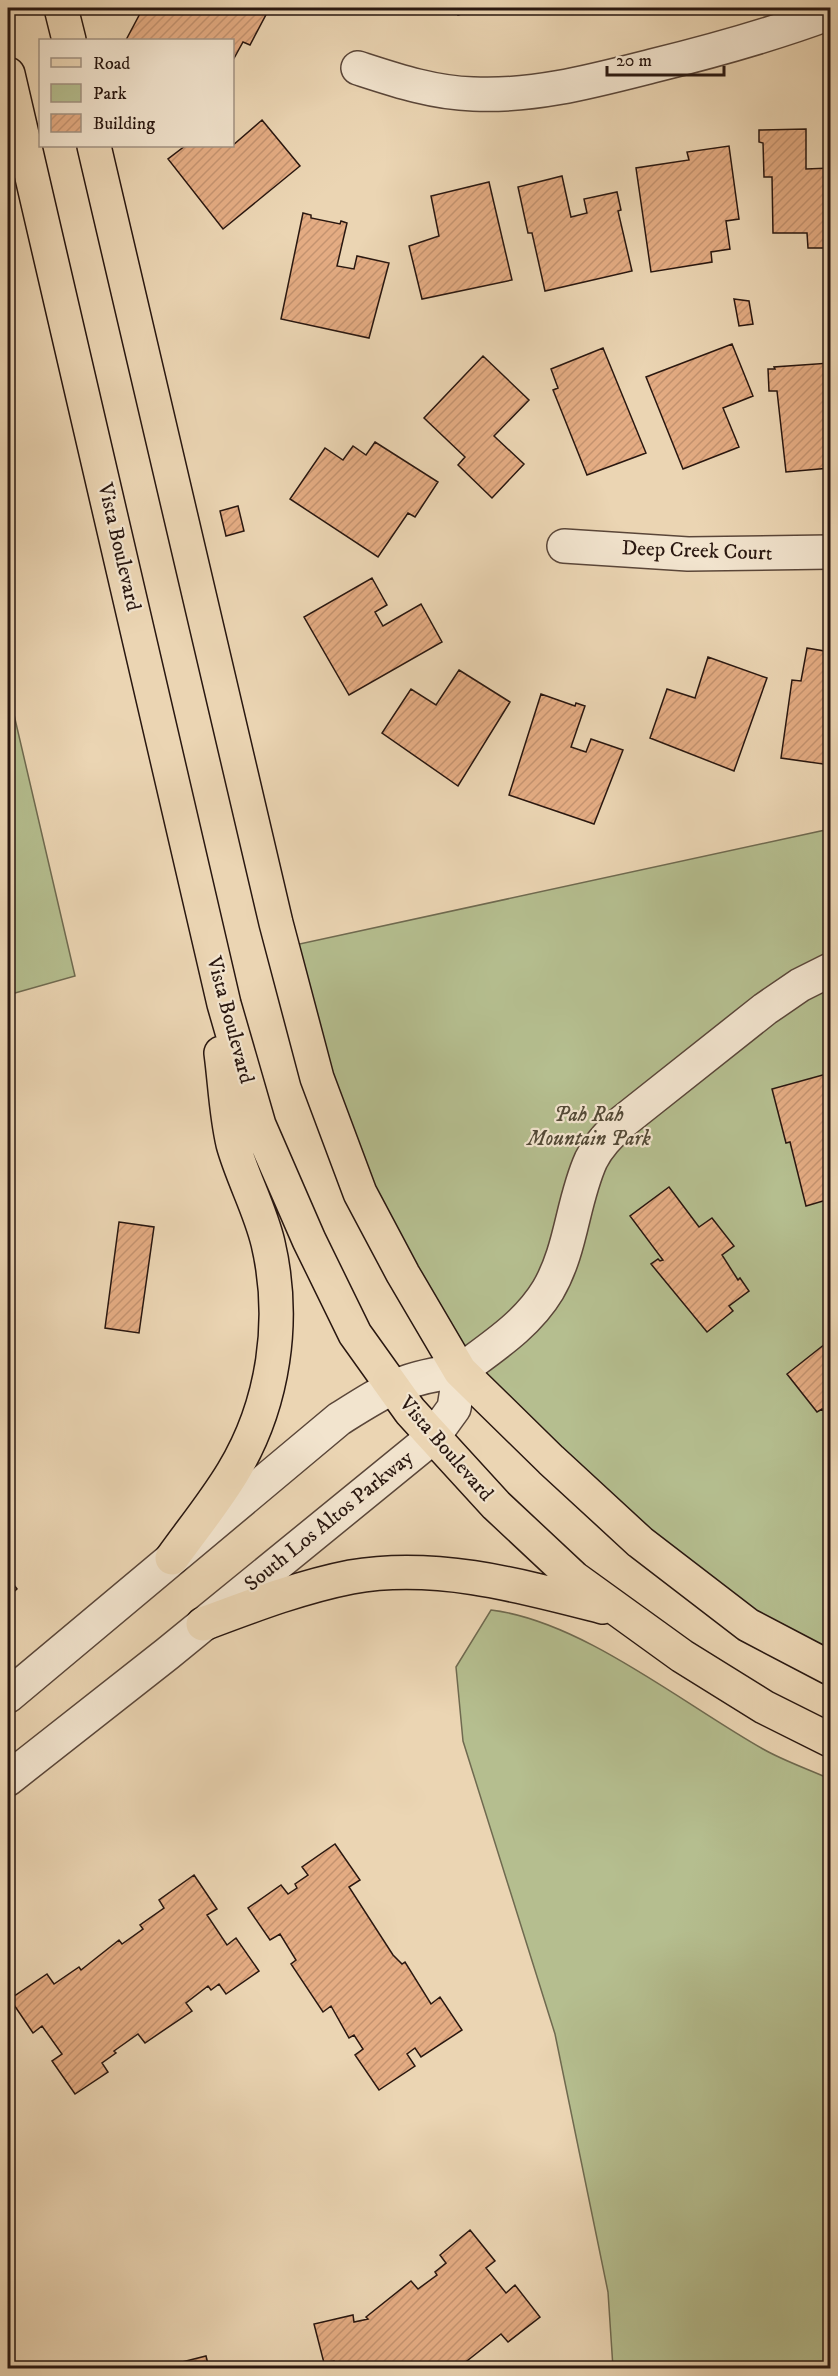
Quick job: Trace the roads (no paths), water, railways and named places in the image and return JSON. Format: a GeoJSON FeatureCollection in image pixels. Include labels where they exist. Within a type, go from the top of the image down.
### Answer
{"type":"FeatureCollection","features":[{"type":"Feature","properties":{"kind":"main road"},"geometry":{"type":"LineString","coordinates":[[61,8],[69,39]]}},
{"type":"Feature","properties":{"kind":"main road","name":"Vista Boulevard"},"geometry":{"type":"LineString","coordinates":[[8,74],[224,1004],[259,1125],[309,1240],[355,1334],[410,1412],[496,1505],[574,1578],[663,1643],[755,1701],[831,1740]]}},
{"type":"Feature","properties":{"kind":"main road"},"geometry":{"type":"LineString","coordinates":[[93,147],[276,923],[317,1078],[360,1193],[403,1274],[460,1371],[551,1461],[640,1542],[748,1625],[831,1668]]}},
{"type":"Feature","properties":{"kind":"main road"},"geometry":{"type":"LineString","coordinates":[[172,1558],[233,1472],[256,1422],[272,1371],[277,1326],[276,1287],[268,1242],[234,1144],[199,897]]}},
{"type":"Feature","properties":{"kind":"main road"},"geometry":{"type":"LineString","coordinates":[[203,1624],[293,1591],[352,1577],[416,1572],[470,1577],[528,1587],[621,1612]]}},
{"type":"Feature","properties":{"kind":"street"},"geometry":{"type":"LineString","coordinates":[[358,68],[413,86],[472,94],[530,93],[580,84],[768,37],[831,13]]}},
{"type":"Feature","properties":{"kind":"street","name":"Deep Creek Court"},"geometry":{"type":"LineString","coordinates":[[564,546],[688,554],[831,552]]}},
{"type":"Feature","properties":{"kind":"street"},"geometry":{"type":"LineString","coordinates":[[8,1696],[339,1419],[392,1386],[428,1374],[460,1371],[524,1322],[547,1291],[570,1239],[591,1159],[603,1141],[620,1124],[765,1010],[800,985],[831,970]]}},
{"type":"Feature","properties":{"kind":"street","name":"South Los Altos Parkway"},"geometry":{"type":"LineString","coordinates":[[8,1779],[433,1437],[454,1408],[460,1371]]}},
{"type":"Feature","properties":{"kind":"park label","name":"Pah Rah Mountain Park"},"geometry":{"type":"Point","coordinates":[589,1127]}}]}
